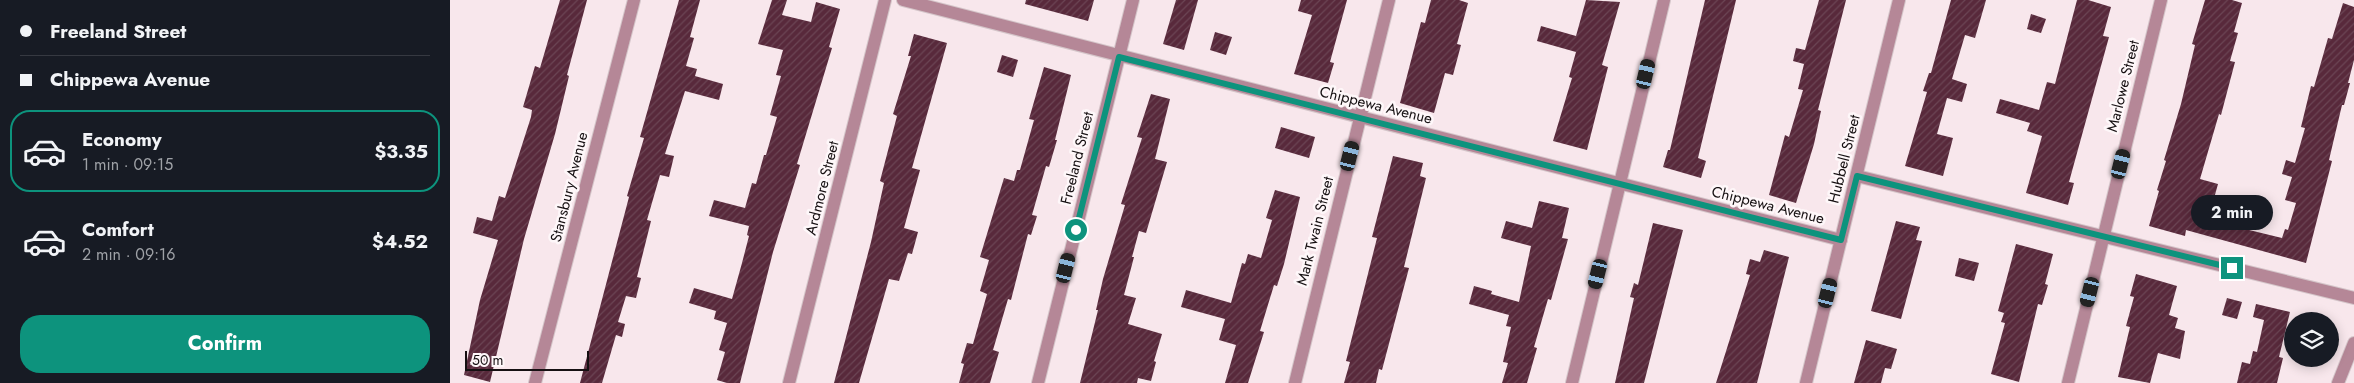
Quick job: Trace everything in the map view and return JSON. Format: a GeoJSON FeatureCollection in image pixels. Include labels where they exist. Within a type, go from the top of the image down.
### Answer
{"type":"FeatureCollection","features":[{"type":"Feature","properties":{"kind":"street","name":"Stansbury Avenue"},"geometry":{"type":"LineString","coordinates":[[535,383],[634,0]]}},
{"type":"Feature","properties":{"kind":"street","name":"Ardmore Street"},"geometry":{"type":"LineString","coordinates":[[789,383],[885,0]]}},
{"type":"Feature","properties":{"kind":"street","name":"Chippewa Avenue"},"geometry":{"type":"LineString","coordinates":[[903,0],[1119,57],[1841,240]]}},
{"type":"Feature","properties":{"kind":"street","name":"Freeland Street"},"geometry":{"type":"LineString","coordinates":[[1038,383],[1133,0]]}},
{"type":"Feature","properties":{"kind":"street","name":"Mark Twain Street"},"geometry":{"type":"LineString","coordinates":[[1295,383],[1389,0]]}},
{"type":"Feature","properties":{"kind":"street"},"geometry":{"type":"LineString","coordinates":[[1572,383],[1664,0]]}},
{"type":"Feature","properties":{"kind":"street","name":"Hubbell Street"},"geometry":{"type":"LineString","coordinates":[[1806,383],[1899,0]]}},
{"type":"Feature","properties":{"kind":"street","name":"Marlowe Street"},"geometry":{"type":"LineString","coordinates":[[2068,383],[2161,0]]}},
{"type":"Feature","properties":{"kind":"street"},"geometry":{"type":"LineString","coordinates":[[1857,176],[2354,298]]}},
{"type":"Feature","properties":{"kind":"street"},"geometry":{"type":"LineString","coordinates":[[2338,383],[2354,343]]}},
{"type":"Feature","properties":{"kind":"building"},"geometry":{"type":"Polygon","coordinates":[[[560,0],[587,0],[567,75],[569,76],[555,134],[524,239],[490,382],[464,375],[480,300],[498,240],[473,233],[477,217],[492,221],[499,196],[505,198],[531,117],[532,110],[523,107],[535,66],[540,68],[560,0]]]}},
{"type":"Feature","properties":{"kind":"building"},"geometry":{"type":"Polygon","coordinates":[[[679,0],[700,0],[690,37],[694,38],[686,66],[697,69],[695,76],[723,84],[719,100],[685,91],[665,154],[674,156],[669,177],[660,175],[647,220],[651,221],[637,277],[641,278],[636,298],[626,296],[618,322],[625,324],[622,337],[616,335],[602,383],[580,383],[629,197],[627,196],[644,138],[640,137],[679,0]]]}},
{"type":"Feature","properties":{"kind":"building"},"geometry":{"type":"Polygon","coordinates":[[[772,0],[787,0],[782,15],[811,22],[816,2],[840,9],[829,47],[832,48],[797,164],[800,165],[773,252],[740,383],[727,383],[717,380],[725,352],[719,350],[727,323],[714,319],[716,311],[689,303],[694,288],[732,299],[742,263],[749,236],[747,235],[749,226],[709,216],[714,200],[745,208],[752,183],[756,184],[764,155],[766,155],[777,117],[770,115],[781,76],[776,75],[783,50],[758,44],[772,0]]]}},
{"type":"Feature","properties":{"kind":"building"},"geometry":{"type":"Polygon","coordinates":[[[1026,0],[1094,0],[1088,21],[1025,4],[1026,0]]]}},
{"type":"Feature","properties":{"kind":"building"},"geometry":{"type":"Polygon","coordinates":[[[1176,0],[1198,0],[1184,50],[1163,44],[1176,0]]]}},
{"type":"Feature","properties":{"kind":"building"},"geometry":{"type":"Polygon","coordinates":[[[1301,0],[1347,0],[1330,62],[1334,63],[1328,83],[1294,74],[1312,15],[1298,11],[1301,0]]]}},
{"type":"Feature","properties":{"kind":"building"},"geometry":{"type":"Polygon","coordinates":[[[1431,0],[1459,0],[1468,3],[1457,44],[1461,45],[1453,75],[1445,73],[1434,113],[1400,103],[1421,22],[1425,23],[1431,0]]]}},
{"type":"Feature","properties":{"kind":"building"},"geometry":{"type":"Polygon","coordinates":[[[1586,0],[1620,2],[1602,65],[1608,67],[1587,150],[1553,141],[1572,78],[1569,77],[1576,52],[1537,41],[1541,26],[1576,36],[1586,0]]]}},
{"type":"Feature","properties":{"kind":"building"},"geometry":{"type":"Polygon","coordinates":[[[1705,0],[1736,0],[1698,158],[1706,161],[1701,178],[1663,167],[1668,150],[1670,150],[1705,0]]]}},
{"type":"Feature","properties":{"kind":"building"},"geometry":{"type":"Polygon","coordinates":[[[1819,0],[1846,0],[1818,110],[1821,111],[1814,144],[1796,203],[1769,195],[1785,135],[1789,137],[1803,90],[1798,89],[1804,64],[1793,61],[1796,48],[1805,50],[1819,0]]]}},
{"type":"Feature","properties":{"kind":"building"},"geometry":{"type":"Polygon","coordinates":[[[1951,0],[1986,0],[1975,38],[1965,35],[1952,79],[1967,84],[1962,102],[1947,98],[1937,134],[1953,138],[1943,176],[1905,166],[1927,92],[1923,91],[1929,73],[1931,73],[1951,0]]]}},
{"type":"Feature","properties":{"kind":"building"},"geometry":{"type":"Polygon","coordinates":[[[2077,0],[2088,0],[2111,7],[2103,36],[2109,37],[2069,182],[2074,183],[2068,205],[2026,193],[2042,136],[2027,131],[2030,123],[1996,113],[2000,99],[2039,110],[2047,82],[2055,84],[2077,0]]]}},
{"type":"Feature","properties":{"kind":"building"},"geometry":{"type":"Polygon","coordinates":[[[2205,0],[2232,0],[2242,3],[2234,32],[2238,33],[2230,61],[2235,62],[2221,115],[2219,114],[2200,179],[2218,184],[2208,220],[2282,238],[2285,229],[2288,230],[2296,203],[2285,200],[2292,177],[2282,174],[2286,160],[2295,163],[2305,128],[2301,127],[2311,86],[2314,87],[2328,38],[2332,39],[2343,3],[2354,7],[2354,60],[2348,83],[2350,83],[2344,105],[2342,105],[2329,160],[2332,161],[2306,263],[2186,230],[2185,236],[2149,226],[2166,161],[2164,160],[2181,104],[2195,45],[2192,44],[2205,0]]]}},
{"type":"Feature","properties":{"kind":"building"},"geometry":{"type":"Polygon","coordinates":[[[2031,14],[2046,19],[2041,33],[2027,29],[2031,14]]]}},
{"type":"Feature","properties":{"kind":"building"},"geometry":{"type":"Polygon","coordinates":[[[1215,32],[1232,37],[1226,55],[1210,50],[1215,32]]]}},
{"type":"Feature","properties":{"kind":"building"},"geometry":{"type":"Polygon","coordinates":[[[914,34],[947,43],[912,168],[920,170],[904,228],[918,232],[912,254],[908,253],[899,281],[889,279],[859,383],[834,383],[871,242],[884,183],[880,181],[897,116],[893,114],[911,56],[908,56],[914,34]]]}},
{"type":"Feature","properties":{"kind":"building"},"geometry":{"type":"Polygon","coordinates":[[[1002,55],[1018,60],[1013,77],[997,72],[1002,55]]]}},
{"type":"Feature","properties":{"kind":"building"},"geometry":{"type":"Polygon","coordinates":[[[1044,67],[1071,75],[1055,140],[1057,140],[1049,167],[1046,166],[1032,215],[1037,216],[1031,235],[1028,234],[1011,300],[1008,299],[993,350],[999,352],[990,383],[959,383],[964,364],[961,363],[967,343],[973,344],[987,294],[980,291],[989,260],[980,257],[1004,178],[1014,181],[1017,170],[1020,170],[1034,120],[1029,119],[1044,67]]]}},
{"type":"Feature","properties":{"kind":"building"},"geometry":{"type":"Polygon","coordinates":[[[1151,94],[1170,99],[1155,159],[1167,162],[1146,233],[1139,231],[1124,295],[1136,298],[1128,324],[1162,334],[1154,361],[1156,362],[1151,381],[1138,378],[1137,383],[1080,383],[1098,310],[1096,310],[1103,279],[1125,205],[1121,204],[1142,138],[1137,137],[1151,94]]]}},
{"type":"Feature","properties":{"kind":"building"},"geometry":{"type":"Polygon","coordinates":[[[1281,127],[1315,137],[1309,158],[1275,148],[1281,127]]]}},
{"type":"Feature","properties":{"kind":"building"},"geometry":{"type":"Polygon","coordinates":[[[1393,156],[1423,163],[1420,176],[1426,178],[1404,267],[1409,268],[1382,370],[1379,369],[1376,383],[1344,383],[1350,362],[1346,361],[1377,238],[1372,237],[1393,156]]]}},
{"type":"Feature","properties":{"kind":"building"},"geometry":{"type":"Polygon","coordinates":[[[1275,190],[1300,197],[1284,264],[1277,286],[1274,285],[1260,331],[1264,332],[1248,383],[1225,383],[1236,345],[1219,340],[1225,319],[1181,307],[1186,290],[1231,303],[1242,263],[1245,264],[1248,254],[1261,258],[1272,220],[1266,218],[1275,190]]]}},
{"type":"Feature","properties":{"kind":"building"},"geometry":{"type":"Polygon","coordinates":[[[1539,201],[1569,208],[1562,238],[1568,239],[1551,300],[1548,299],[1534,347],[1537,348],[1527,383],[1502,383],[1508,363],[1503,362],[1511,327],[1506,326],[1509,315],[1469,304],[1474,286],[1492,291],[1491,294],[1519,302],[1531,246],[1501,238],[1506,221],[1532,228],[1539,201]]]}},
{"type":"Feature","properties":{"kind":"building"},"geometry":{"type":"Polygon","coordinates":[[[1896,221],[1920,227],[1916,240],[1922,241],[1901,319],[1871,311],[1896,221]]]}},
{"type":"Feature","properties":{"kind":"building"},"geometry":{"type":"Polygon","coordinates":[[[1653,223],[1683,230],[1644,383],[1615,383],[1634,298],[1630,297],[1634,283],[1638,285],[1653,223]]]}},
{"type":"Feature","properties":{"kind":"building"},"geometry":{"type":"Polygon","coordinates":[[[2016,244],[2053,254],[2045,284],[2048,285],[2042,305],[2038,304],[2019,382],[1991,374],[2005,323],[2001,322],[2004,313],[1998,311],[2016,244]]]}},
{"type":"Feature","properties":{"kind":"building"},"geometry":{"type":"Polygon","coordinates":[[[1764,250],[1789,257],[1757,383],[1716,383],[1750,275],[1746,274],[1750,259],[1760,262],[1764,250]]]}},
{"type":"Feature","properties":{"kind":"building"},"geometry":{"type":"Polygon","coordinates":[[[1959,258],[1979,263],[1974,281],[1955,276],[1959,258]]]}},
{"type":"Feature","properties":{"kind":"building"},"geometry":{"type":"Polygon","coordinates":[[[2136,274],[2177,286],[2169,315],[2178,318],[2175,328],[2185,331],[2180,359],[2158,353],[2150,383],[2118,377],[2130,327],[2126,326],[2134,297],[2130,296],[2136,274]]]}},
{"type":"Feature","properties":{"kind":"building"},"geometry":{"type":"Polygon","coordinates":[[[2227,298],[2242,302],[2237,319],[2222,315],[2227,298]]]}},
{"type":"Feature","properties":{"kind":"building"},"geometry":{"type":"Polygon","coordinates":[[[2256,304],[2290,312],[2284,312],[2284,337],[2279,357],[2283,358],[2277,383],[2237,383],[2242,362],[2250,364],[2253,351],[2257,352],[2264,320],[2253,317],[2256,304]]]}},
{"type":"Feature","properties":{"kind":"building"},"geometry":{"type":"Polygon","coordinates":[[[1866,340],[1897,349],[1891,369],[1885,368],[1881,383],[1854,383],[1866,340]]]}},
{"type":"Feature","properties":{"kind":"route"},"geometry":{"type":"LineString","coordinates":[[1076,230],[1119,57],[1841,240],[1857,176],[2232,268]]}}]}
